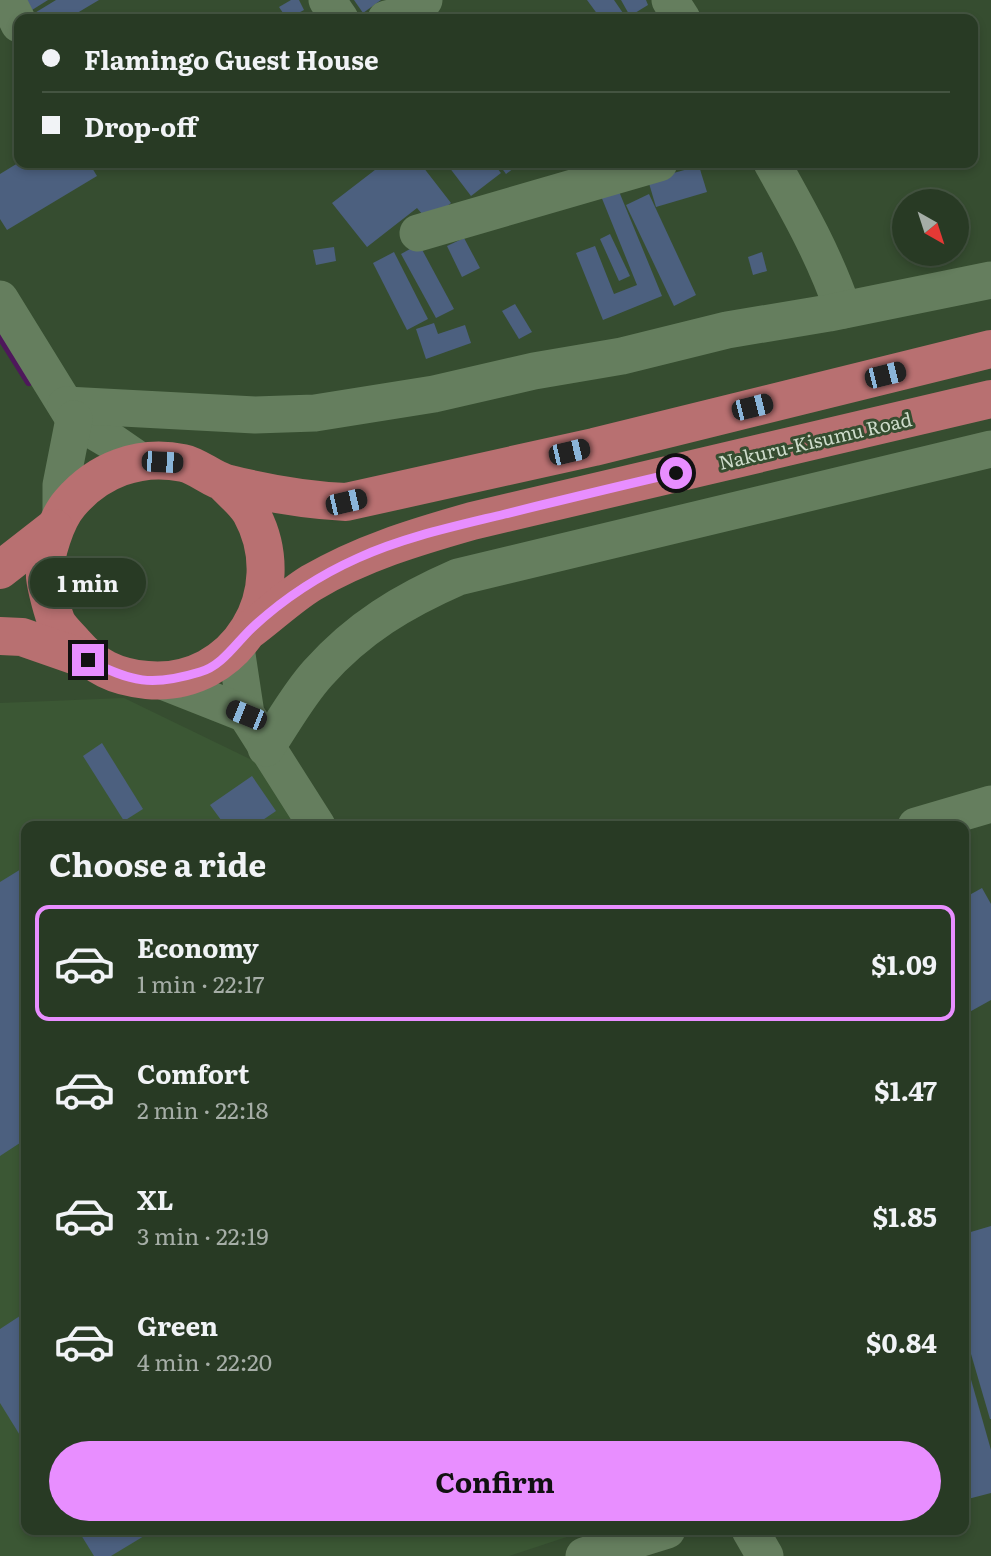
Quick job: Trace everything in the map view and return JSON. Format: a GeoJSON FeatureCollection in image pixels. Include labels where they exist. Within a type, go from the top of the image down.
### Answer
{"type":"FeatureCollection","features":[{"type":"Feature","properties":{"kind":"highway"},"geometry":{"type":"LineString","coordinates":[[0,570],[57,521],[82,488],[109,470],[141,461],[184,463],[223,482],[308,500],[346,502],[607,443],[991,349]]}},
{"type":"Feature","properties":{"kind":"highway","name":"Nakuru-Kisumu Road"},"geometry":{"type":"LineString","coordinates":[[243,638],[309,584],[358,558],[407,540],[485,518],[991,399]]}},
{"type":"Feature","properties":{"kind":"highway"},"geometry":{"type":"LineString","coordinates":[[0,636],[22,637],[88,660],[125,678],[165,682],[204,671],[243,638],[265,591],[265,550],[251,512],[223,482]]}},
{"type":"Feature","properties":{"kind":"highway"},"geometry":{"type":"LineString","coordinates":[[57,521],[45,576],[57,623],[88,660]]}},
{"type":"Feature","properties":{"kind":"street"},"geometry":{"type":"LineString","coordinates":[[400,14],[424,0]]}},
{"type":"Feature","properties":{"kind":"street"},"geometry":{"type":"LineString","coordinates":[[418,233],[642,168]]}},
{"type":"Feature","properties":{"kind":"street"},"geometry":{"type":"LineString","coordinates":[[775,168],[830,272],[843,310]]}},
{"type":"Feature","properties":{"kind":"street"},"geometry":{"type":"LineString","coordinates":[[70,412],[315,413],[435,394],[534,371],[622,356],[727,330],[991,280]]}},
{"type":"Feature","properties":{"kind":"street"},"geometry":{"type":"LineString","coordinates":[[0,299],[70,412],[141,461]]}},
{"type":"Feature","properties":{"kind":"street"},"geometry":{"type":"LineString","coordinates":[[57,521],[70,412]]}},
{"type":"Feature","properties":{"kind":"street"},"geometry":{"type":"LineString","coordinates":[[266,748],[316,675],[346,645],[377,619],[414,597],[458,577],[991,449]]}},
{"type":"Feature","properties":{"kind":"street"},"geometry":{"type":"LineString","coordinates":[[243,638],[246,715],[314,821]]}},
{"type":"Feature","properties":{"kind":"street"},"geometry":{"type":"LineString","coordinates":[[165,682],[246,715]]}},
{"type":"Feature","properties":{"kind":"street"},"geometry":{"type":"LineString","coordinates":[[933,821],[991,804]]}},
{"type":"Feature","properties":{"kind":"street"},"geometry":{"type":"LineString","coordinates":[[584,1556],[651,1535]]}},
{"type":"Feature","properties":{"kind":"street"},"geometry":{"type":"LineString","coordinates":[[753,1535],[765,1556]]}},
{"type":"Feature","properties":{"kind":"shaded area"},"geometry":{"type":"Polygon","coordinates":[[[124,698],[254,761],[292,821],[21,821],[21,1535],[573,1535],[509,1556],[0,1556],[0,703],[124,698]]]}},
{"type":"Feature","properties":{"kind":"building"},"geometry":{"type":"Polygon","coordinates":[[[26,0],[48,0],[32,10],[26,0]]]}},
{"type":"Feature","properties":{"kind":"building"},"geometry":{"type":"Polygon","coordinates":[[[56,0],[99,0],[75,14],[33,14],[56,0]]]}},
{"type":"Feature","properties":{"kind":"building"},"geometry":{"type":"Polygon","coordinates":[[[291,0],[299,0],[304,10],[296,14],[284,14],[279,7],[291,0]]]}},
{"type":"Feature","properties":{"kind":"building"},"geometry":{"type":"Polygon","coordinates":[[[354,0],[381,0],[363,13],[354,0]]]}},
{"type":"Feature","properties":{"kind":"building"},"geometry":{"type":"Polygon","coordinates":[[[587,0],[614,0],[624,14],[597,14],[587,0]]]}},
{"type":"Feature","properties":{"kind":"building"},"geometry":{"type":"Polygon","coordinates":[[[621,0],[646,0],[648,5],[629,14],[621,0]]]}},
{"type":"Feature","properties":{"kind":"building"},"geometry":{"type":"Polygon","coordinates":[[[14,165],[14,168],[92,168],[97,176],[7,230],[0,219],[0,174],[14,165]]]}},
{"type":"Feature","properties":{"kind":"building"},"geometry":{"type":"Polygon","coordinates":[[[378,168],[424,168],[451,203],[428,221],[417,208],[367,247],[332,203],[378,168]]]}},
{"type":"Feature","properties":{"kind":"building"},"geometry":{"type":"Polygon","coordinates":[[[450,168],[497,168],[501,173],[471,196],[450,168]]]}},
{"type":"Feature","properties":{"kind":"building"},"geometry":{"type":"Polygon","coordinates":[[[502,168],[514,168],[506,174],[502,168]]]}},
{"type":"Feature","properties":{"kind":"building"},"geometry":{"type":"Polygon","coordinates":[[[700,168],[707,192],[656,207],[648,180],[700,168]]]}},
{"type":"Feature","properties":{"kind":"building"},"geometry":{"type":"Polygon","coordinates":[[[618,189],[662,296],[603,320],[576,253],[595,246],[614,294],[637,285],[601,196],[618,189]]]}},
{"type":"Feature","properties":{"kind":"building"},"geometry":{"type":"Polygon","coordinates":[[[649,194],[696,295],[674,306],[626,205],[649,194]]]}},
{"type":"Feature","properties":{"kind":"building"},"geometry":{"type":"Polygon","coordinates":[[[610,234],[630,276],[619,281],[600,239],[610,234]]]}},
{"type":"Feature","properties":{"kind":"building"},"geometry":{"type":"Polygon","coordinates":[[[464,238],[480,268],[462,277],[447,246],[464,238]]]}},
{"type":"Feature","properties":{"kind":"building"},"geometry":{"type":"Polygon","coordinates":[[[419,244],[454,309],[436,318],[401,254],[419,244]]]}},
{"type":"Feature","properties":{"kind":"building"},"geometry":{"type":"Polygon","coordinates":[[[334,247],[336,261],[316,265],[313,250],[334,247]]]}},
{"type":"Feature","properties":{"kind":"building"},"geometry":{"type":"Polygon","coordinates":[[[394,252],[428,319],[407,330],[373,263],[394,252]]]}},
{"type":"Feature","properties":{"kind":"building"},"geometry":{"type":"Polygon","coordinates":[[[762,252],[767,271],[753,275],[748,257],[762,252]]]}},
{"type":"Feature","properties":{"kind":"building"},"geometry":{"type":"Polygon","coordinates":[[[515,304],[532,332],[519,339],[502,311],[515,304]]]}},
{"type":"Feature","properties":{"kind":"building"},"geometry":{"type":"Polygon","coordinates":[[[434,323],[438,334],[465,325],[471,343],[426,359],[416,329],[434,323]]]}},
{"type":"Feature","properties":{"kind":"building"},"geometry":{"type":"Polygon","coordinates":[[[102,743],[143,809],[124,821],[83,756],[102,743]]]}},
{"type":"Feature","properties":{"kind":"building"},"geometry":{"type":"Polygon","coordinates":[[[252,776],[276,811],[261,821],[220,821],[210,805],[252,776]]]}},
{"type":"Feature","properties":{"kind":"building"},"geometry":{"type":"Polygon","coordinates":[[[21,869],[21,1142],[0,1156],[0,882],[21,869]]]}},
{"type":"Feature","properties":{"kind":"building"},"geometry":{"type":"Polygon","coordinates":[[[982,888],[991,904],[991,1000],[969,1012],[969,895],[982,888]]]}},
{"type":"Feature","properties":{"kind":"building"},"geometry":{"type":"Polygon","coordinates":[[[991,1226],[991,1419],[969,1347],[969,1233],[991,1226]]]}},
{"type":"Feature","properties":{"kind":"building"},"geometry":{"type":"Polygon","coordinates":[[[21,1315],[21,1437],[0,1403],[0,1329],[21,1315]]]}},
{"type":"Feature","properties":{"kind":"building"},"geometry":{"type":"Polygon","coordinates":[[[969,1373],[991,1450],[991,1493],[969,1499],[969,1373]]]}},
{"type":"Feature","properties":{"kind":"building"},"geometry":{"type":"Polygon","coordinates":[[[81,1535],[146,1535],[111,1556],[94,1556],[81,1535]]]}},
{"type":"Feature","properties":{"kind":"waterway"},"geometry":{"type":"LineString","coordinates":[[0,336],[29,382]]}},
{"type":"Feature","properties":{"kind":"route"},"geometry":{"type":"LineString","coordinates":[[88,660],[125,678],[165,682],[204,671],[236,648],[251,629],[309,584],[358,558],[472,521],[676,473]]}}]}
